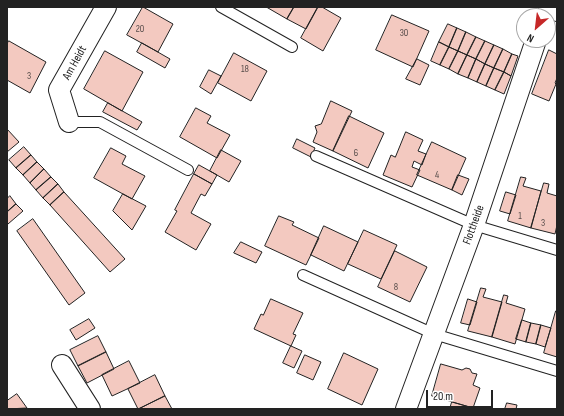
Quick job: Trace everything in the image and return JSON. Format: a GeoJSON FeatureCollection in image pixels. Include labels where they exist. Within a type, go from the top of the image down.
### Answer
{"type":"FeatureCollection","features":[{"type":"Feature","properties":{"kind":"street","name":"Am Heidt"},"geometry":{"type":"LineString","coordinates":[[69,122],[60,90],[106,7]]}},
{"type":"Feature","properties":{"kind":"street"},"geometry":{"type":"LineString","coordinates":[[549,7],[557,10]]}},
{"type":"Feature","properties":{"kind":"street","name":"Flottheide"},"geometry":{"type":"LineString","coordinates":[[406,409],[474,225],[533,48]]}},
{"type":"Feature","properties":{"kind":"street"},"geometry":{"type":"LineString","coordinates":[[62,365],[90,409]]}},
{"type":"Feature","properties":{"kind":"lane"},"geometry":{"type":"LineString","coordinates":[[221,7],[292,47]]}},
{"type":"Feature","properties":{"kind":"lane"},"geometry":{"type":"LineString","coordinates":[[69,122],[100,122],[188,170]]}},
{"type":"Feature","properties":{"kind":"lane"},"geometry":{"type":"LineString","coordinates":[[316,156],[474,225],[557,250]]}},
{"type":"Feature","properties":{"kind":"lane"},"geometry":{"type":"LineString","coordinates":[[302,275],[434,334],[557,371]]}},
{"type":"Feature","properties":{"kind":"building"},"geometry":{"type":"Polygon","coordinates":[[[143,7],[173,24],[158,52],[127,35],[143,7]]]}},
{"type":"Feature","properties":{"kind":"building"},"geometry":{"type":"Polygon","coordinates":[[[294,7],[287,19],[268,8],[294,7]]]}},
{"type":"Feature","properties":{"kind":"building"},"geometry":{"type":"Polygon","coordinates":[[[294,7],[318,7],[306,29],[287,19],[294,7]]]}},
{"type":"Feature","properties":{"kind":"building"},"geometry":{"type":"Polygon","coordinates":[[[318,7],[322,7],[341,18],[323,51],[301,38],[318,7]]]}},
{"type":"Feature","properties":{"kind":"building"},"geometry":{"type":"Polygon","coordinates":[[[392,15],[429,31],[413,67],[376,50],[392,15]]]}},
{"type":"Feature","properties":{"kind":"building"},"geometry":{"type":"Polygon","coordinates":[[[448,24],[457,28],[449,47],[439,42],[448,24]]]}},
{"type":"Feature","properties":{"kind":"building"},"geometry":{"type":"Polygon","coordinates":[[[457,28],[466,32],[458,51],[449,47],[457,28]]]}},
{"type":"Feature","properties":{"kind":"building"},"geometry":{"type":"Polygon","coordinates":[[[466,32],[476,37],[467,55],[458,51],[466,32]]]}},
{"type":"Feature","properties":{"kind":"building"},"geometry":{"type":"Polygon","coordinates":[[[476,37],[485,41],[476,59],[467,55],[476,37]]]}},
{"type":"Feature","properties":{"kind":"building"},"geometry":{"type":"Polygon","coordinates":[[[9,41],[46,62],[30,93],[7,80],[7,44],[9,41]]]}},
{"type":"Feature","properties":{"kind":"building"},"geometry":{"type":"Polygon","coordinates":[[[485,41],[494,45],[485,64],[476,59],[485,41]]]}},
{"type":"Feature","properties":{"kind":"building"},"geometry":{"type":"Polygon","coordinates":[[[439,42],[449,47],[440,65],[431,61],[439,42]]]}},
{"type":"Feature","properties":{"kind":"building"},"geometry":{"type":"Polygon","coordinates":[[[142,43],[170,59],[165,68],[137,52],[142,43]]]}},
{"type":"Feature","properties":{"kind":"building"},"geometry":{"type":"Polygon","coordinates":[[[494,45],[503,49],[494,68],[485,64],[494,45]]]}},
{"type":"Feature","properties":{"kind":"building"},"geometry":{"type":"Polygon","coordinates":[[[449,47],[458,51],[449,69],[440,65],[449,47]]]}},
{"type":"Feature","properties":{"kind":"building"},"geometry":{"type":"Polygon","coordinates":[[[503,49],[512,54],[504,72],[494,68],[503,49]]]}},
{"type":"Feature","properties":{"kind":"building"},"geometry":{"type":"Polygon","coordinates":[[[549,50],[557,54],[557,78],[549,101],[532,94],[549,50]]]}},
{"type":"Feature","properties":{"kind":"building"},"geometry":{"type":"Polygon","coordinates":[[[105,51],[143,72],[122,111],[84,89],[105,51]]]}},
{"type":"Feature","properties":{"kind":"building"},"geometry":{"type":"Polygon","coordinates":[[[458,51],[467,55],[458,74],[449,69],[458,51]]]}},
{"type":"Feature","properties":{"kind":"building"},"geometry":{"type":"Polygon","coordinates":[[[234,53],[267,71],[251,101],[218,83],[234,53]]]}},
{"type":"Feature","properties":{"kind":"building"},"geometry":{"type":"Polygon","coordinates":[[[512,54],[518,56],[511,76],[504,72],[512,54]]]}},
{"type":"Feature","properties":{"kind":"building"},"geometry":{"type":"Polygon","coordinates":[[[467,55],[476,59],[468,78],[458,74],[467,55]]]}},
{"type":"Feature","properties":{"kind":"building"},"geometry":{"type":"Polygon","coordinates":[[[417,59],[429,65],[420,85],[406,79],[417,59]]]}},
{"type":"Feature","properties":{"kind":"building"},"geometry":{"type":"Polygon","coordinates":[[[476,59],[485,64],[477,82],[468,78],[476,59]]]}},
{"type":"Feature","properties":{"kind":"building"},"geometry":{"type":"Polygon","coordinates":[[[485,64],[494,68],[486,86],[477,82],[485,64]]]}},
{"type":"Feature","properties":{"kind":"building"},"geometry":{"type":"Polygon","coordinates":[[[494,68],[504,72],[495,90],[486,86],[494,68]]]}},
{"type":"Feature","properties":{"kind":"building"},"geometry":{"type":"Polygon","coordinates":[[[209,70],[221,76],[211,94],[200,87],[209,70]]]}},
{"type":"Feature","properties":{"kind":"building"},"geometry":{"type":"Polygon","coordinates":[[[504,72],[511,76],[504,94],[495,90],[504,72]]]}},
{"type":"Feature","properties":{"kind":"building"},"geometry":{"type":"Polygon","coordinates":[[[331,101],[352,111],[333,151],[313,142],[317,132],[315,126],[321,124],[331,101]]]}},
{"type":"Feature","properties":{"kind":"building"},"geometry":{"type":"Polygon","coordinates":[[[108,103],[142,122],[137,130],[103,112],[108,103]]]}},
{"type":"Feature","properties":{"kind":"building"},"geometry":{"type":"Polygon","coordinates":[[[196,108],[211,116],[207,123],[230,135],[217,158],[180,137],[196,108]]]}},
{"type":"Feature","properties":{"kind":"building"},"geometry":{"type":"Polygon","coordinates":[[[349,116],[384,133],[368,168],[333,151],[349,116]]]}},
{"type":"Feature","properties":{"kind":"building"},"geometry":{"type":"Polygon","coordinates":[[[7,129],[19,142],[7,152],[7,129]]]}},
{"type":"Feature","properties":{"kind":"building"},"geometry":{"type":"Polygon","coordinates":[[[406,132],[423,140],[418,151],[426,154],[422,165],[414,161],[412,167],[420,170],[412,187],[383,175],[391,155],[395,157],[406,132]]]}},
{"type":"Feature","properties":{"kind":"building"},"geometry":{"type":"Polygon","coordinates":[[[297,139],[315,148],[311,157],[293,148],[297,139]]]}},
{"type":"Feature","properties":{"kind":"building"},"geometry":{"type":"Polygon","coordinates":[[[432,142],[466,158],[452,190],[417,175],[432,142]]]}},
{"type":"Feature","properties":{"kind":"building"},"geometry":{"type":"Polygon","coordinates":[[[24,147],[31,155],[16,168],[9,160],[24,147]]]}},
{"type":"Feature","properties":{"kind":"building"},"geometry":{"type":"Polygon","coordinates":[[[111,148],[126,156],[122,164],[145,176],[132,199],[94,178],[111,148]]]}},
{"type":"Feature","properties":{"kind":"building"},"geometry":{"type":"Polygon","coordinates":[[[221,150],[241,161],[229,182],[210,171],[221,150]]]}},
{"type":"Feature","properties":{"kind":"building"},"geometry":{"type":"Polygon","coordinates":[[[31,155],[37,162],[23,175],[16,168],[31,155]]]}},
{"type":"Feature","properties":{"kind":"building"},"geometry":{"type":"Polygon","coordinates":[[[37,162],[44,169],[30,183],[23,175],[37,162]]]}},
{"type":"Feature","properties":{"kind":"building"},"geometry":{"type":"Polygon","coordinates":[[[199,165],[217,175],[212,184],[194,174],[199,165]]]}},
{"type":"Feature","properties":{"kind":"building"},"geometry":{"type":"Polygon","coordinates":[[[44,169],[51,177],[36,190],[30,183],[44,169]]]}},
{"type":"Feature","properties":{"kind":"building"},"geometry":{"type":"Polygon","coordinates":[[[194,174],[212,184],[205,196],[201,194],[191,213],[211,224],[196,250],[165,232],[177,211],[175,210],[194,174]]]}},
{"type":"Feature","properties":{"kind":"building"},"geometry":{"type":"Polygon","coordinates":[[[458,175],[469,179],[462,195],[452,190],[458,175]]]}},
{"type":"Feature","properties":{"kind":"building"},"geometry":{"type":"Polygon","coordinates":[[[51,177],[58,184],[43,198],[36,190],[51,177]]]}},
{"type":"Feature","properties":{"kind":"building"},"geometry":{"type":"Polygon","coordinates":[[[521,177],[526,178],[523,186],[541,191],[531,228],[508,221],[521,177]]]}},
{"type":"Feature","properties":{"kind":"building"},"geometry":{"type":"Polygon","coordinates":[[[544,183],[549,184],[547,193],[557,196],[557,225],[555,234],[531,228],[544,183]]]}},
{"type":"Feature","properties":{"kind":"building"},"geometry":{"type":"Polygon","coordinates":[[[58,184],[64,192],[50,205],[43,198],[58,184]]]}},
{"type":"Feature","properties":{"kind":"building"},"geometry":{"type":"Polygon","coordinates":[[[64,192],[125,259],[110,272],[50,205],[64,192]]]}},
{"type":"Feature","properties":{"kind":"building"},"geometry":{"type":"Polygon","coordinates":[[[506,192],[516,195],[510,214],[500,211],[506,192]]]}},
{"type":"Feature","properties":{"kind":"building"},"geometry":{"type":"Polygon","coordinates":[[[123,194],[146,206],[132,230],[113,211],[123,194]]]}},
{"type":"Feature","properties":{"kind":"building"},"geometry":{"type":"Polygon","coordinates":[[[10,196],[16,204],[7,212],[7,199],[10,196]]]}},
{"type":"Feature","properties":{"kind":"building"},"geometry":{"type":"Polygon","coordinates":[[[16,204],[23,211],[8,224],[7,212],[16,204]]]}},
{"type":"Feature","properties":{"kind":"building"},"geometry":{"type":"Polygon","coordinates":[[[279,216],[294,222],[292,225],[319,238],[306,265],[265,246],[279,216]]]}},
{"type":"Feature","properties":{"kind":"building"},"geometry":{"type":"Polygon","coordinates":[[[33,219],[85,293],[69,305],[17,231],[33,219]]]}},
{"type":"Feature","properties":{"kind":"building"},"geometry":{"type":"Polygon","coordinates":[[[324,226],[358,242],[344,271],[311,255],[324,226]]]}},
{"type":"Feature","properties":{"kind":"building"},"geometry":{"type":"Polygon","coordinates":[[[364,230],[397,245],[381,279],[348,264],[364,230]]]}},
{"type":"Feature","properties":{"kind":"building"},"geometry":{"type":"Polygon","coordinates":[[[241,242],[262,252],[256,263],[234,253],[241,242]]]}},
{"type":"Feature","properties":{"kind":"building"},"geometry":{"type":"Polygon","coordinates":[[[395,251],[427,267],[410,302],[378,287],[395,251]]]}},
{"type":"Feature","properties":{"kind":"building"},"geometry":{"type":"Polygon","coordinates":[[[481,288],[486,289],[483,297],[502,302],[492,337],[468,331],[481,288]]]}},
{"type":"Feature","properties":{"kind":"building"},"geometry":{"type":"Polygon","coordinates":[[[504,295],[508,296],[506,303],[525,309],[515,344],[492,337],[504,295]]]}},
{"type":"Feature","properties":{"kind":"building"},"geometry":{"type":"Polygon","coordinates":[[[271,299],[303,313],[293,334],[296,335],[291,346],[254,329],[261,314],[263,315],[271,299]]]}},
{"type":"Feature","properties":{"kind":"building"},"geometry":{"type":"Polygon","coordinates":[[[468,299],[477,302],[470,325],[461,323],[468,299]]]}},
{"type":"Feature","properties":{"kind":"building"},"geometry":{"type":"Polygon","coordinates":[[[557,311],[557,357],[544,353],[557,311]]]}},
{"type":"Feature","properties":{"kind":"building"},"geometry":{"type":"Polygon","coordinates":[[[89,319],[95,328],[76,340],[70,330],[89,319]]]}},
{"type":"Feature","properties":{"kind":"building"},"geometry":{"type":"Polygon","coordinates":[[[522,320],[531,323],[526,342],[516,339],[522,320]]]}},
{"type":"Feature","properties":{"kind":"building"},"geometry":{"type":"Polygon","coordinates":[[[531,323],[541,325],[536,344],[526,342],[531,323]]]}},
{"type":"Feature","properties":{"kind":"building"},"geometry":{"type":"Polygon","coordinates":[[[541,325],[551,328],[545,347],[536,344],[541,325]]]}},
{"type":"Feature","properties":{"kind":"building"},"geometry":{"type":"Polygon","coordinates":[[[98,336],[106,352],[78,366],[70,350],[98,336]]]}},
{"type":"Feature","properties":{"kind":"building"},"geometry":{"type":"Polygon","coordinates":[[[291,346],[302,351],[294,368],[283,363],[291,346]]]}},
{"type":"Feature","properties":{"kind":"building"},"geometry":{"type":"Polygon","coordinates":[[[106,352],[114,369],[87,383],[78,366],[106,352]]]}},
{"type":"Feature","properties":{"kind":"building"},"geometry":{"type":"Polygon","coordinates":[[[344,353],[378,369],[362,405],[328,389],[344,353]]]}},
{"type":"Feature","properties":{"kind":"building"},"geometry":{"type":"Polygon","coordinates":[[[305,355],[321,362],[313,380],[297,373],[305,355]]]}},
{"type":"Feature","properties":{"kind":"building"},"geometry":{"type":"Polygon","coordinates":[[[129,361],[140,383],[112,396],[102,375],[129,361]]]}},
{"type":"Feature","properties":{"kind":"building"},"geometry":{"type":"Polygon","coordinates":[[[441,364],[462,370],[466,368],[470,369],[472,373],[477,374],[473,385],[480,388],[473,408],[432,396],[441,364]]]}},
{"type":"Feature","properties":{"kind":"building"},"geometry":{"type":"Polygon","coordinates":[[[155,375],[165,396],[138,409],[128,389],[155,375]]]}},
{"type":"Feature","properties":{"kind":"building"},"geometry":{"type":"Polygon","coordinates":[[[17,394],[27,408],[7,409],[7,401],[17,394]]]}},
{"type":"Feature","properties":{"kind":"building"},"geometry":{"type":"Polygon","coordinates":[[[165,396],[172,409],[139,409],[165,396]]]}},
{"type":"Feature","properties":{"kind":"building"},"geometry":{"type":"Polygon","coordinates":[[[452,402],[473,408],[473,409],[450,409],[452,402]]]}},
{"type":"Feature","properties":{"kind":"building"},"geometry":{"type":"Polygon","coordinates":[[[507,403],[517,405],[516,409],[505,409],[507,403]]]}}]}
